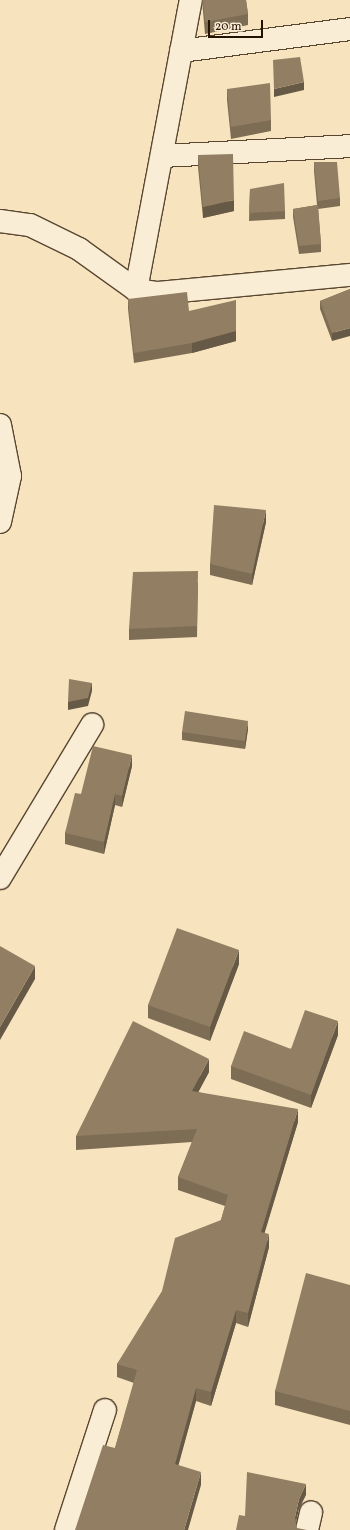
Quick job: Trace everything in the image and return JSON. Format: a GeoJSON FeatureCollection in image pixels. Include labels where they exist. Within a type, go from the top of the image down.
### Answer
{"type":"FeatureCollection","features":[{"type":"Feature","properties":{"kind":"street"},"geometry":{"type":"LineString","coordinates":[[136,290],[191,0]]}},
{"type":"Feature","properties":{"kind":"street"},"geometry":{"type":"LineString","coordinates":[[181,51],[350,29]]}},
{"type":"Feature","properties":{"kind":"street"},"geometry":{"type":"LineString","coordinates":[[162,156],[350,146]]}},
{"type":"Feature","properties":{"kind":"street"},"geometry":{"type":"LineString","coordinates":[[0,221],[30,225],[79,249],[136,290],[158,293],[350,274]]}},
{"type":"Feature","properties":{"kind":"street"},"geometry":{"type":"LineString","coordinates":[[0,425],[10,476],[0,522]]}},
{"type":"Feature","properties":{"kind":"street"},"geometry":{"type":"LineString","coordinates":[[0,878],[92,725]]}},
{"type":"Feature","properties":{"kind":"street"},"geometry":{"type":"LineString","coordinates":[[66,1530],[105,1410]]}},
{"type":"Feature","properties":{"kind":"building"},"geometry":{"type":"Polygon","coordinates":[[[203,0],[246,0],[248,14],[205,22],[203,0]]]}},
{"type":"Feature","properties":{"kind":"building"},"geometry":{"type":"Polygon","coordinates":[[[300,57],[304,82],[274,89],[273,60],[300,57]]]}},
{"type":"Feature","properties":{"kind":"building"},"geometry":{"type":"Polygon","coordinates":[[[270,83],[271,120],[231,127],[227,89],[270,83]]]}},
{"type":"Feature","properties":{"kind":"building"},"geometry":{"type":"Polygon","coordinates":[[[233,154],[234,200],[203,207],[198,155],[233,154]]]}},
{"type":"Feature","properties":{"kind":"building"},"geometry":{"type":"Polygon","coordinates":[[[314,162],[337,162],[340,198],[318,201],[314,162]]]}},
{"type":"Feature","properties":{"kind":"building"},"geometry":{"type":"Polygon","coordinates":[[[284,183],[285,211],[249,213],[250,189],[284,183]]]}},
{"type":"Feature","properties":{"kind":"building"},"geometry":{"type":"Polygon","coordinates":[[[318,205],[321,244],[299,246],[293,209],[318,205]]]}},
{"type":"Feature","properties":{"kind":"building"},"geometry":{"type":"Polygon","coordinates":[[[350,289],[350,328],[332,333],[320,301],[350,289]]]}},
{"type":"Feature","properties":{"kind":"building"},"geometry":{"type":"Polygon","coordinates":[[[187,292],[189,311],[236,300],[236,331],[192,343],[134,353],[128,299],[187,292]]]}},
{"type":"Feature","properties":{"kind":"building"},"geometry":{"type":"Polygon","coordinates":[[[214,505],[266,510],[252,574],[210,564],[214,505]]]}},
{"type":"Feature","properties":{"kind":"building"},"geometry":{"type":"Polygon","coordinates":[[[198,571],[197,626],[129,629],[133,572],[198,571]]]}},
{"type":"Feature","properties":{"kind":"building"},"geometry":{"type":"Polygon","coordinates":[[[69,679],[92,683],[88,698],[68,702],[69,679]]]}},
{"type":"Feature","properties":{"kind":"building"},"geometry":{"type":"Polygon","coordinates":[[[185,711],[248,721],[245,741],[182,732],[185,711]]]}},
{"type":"Feature","properties":{"kind":"building"},"geometry":{"type":"Polygon","coordinates":[[[93,746],[132,755],[122,796],[115,794],[104,842],[65,833],[75,793],[81,794],[93,746]]]}},
{"type":"Feature","properties":{"kind":"building"},"geometry":{"type":"Polygon","coordinates":[[[177,928],[239,950],[210,1027],[148,1005],[177,928]]]}},
{"type":"Feature","properties":{"kind":"building"},"geometry":{"type":"Polygon","coordinates":[[[0,946],[35,966],[0,1027],[0,946]]]}},
{"type":"Feature","properties":{"kind":"building"},"geometry":{"type":"Polygon","coordinates":[[[305,1010],[338,1021],[311,1095],[231,1066],[244,1031],[291,1049],[305,1010]]]}},
{"type":"Feature","properties":{"kind":"building"},"geometry":{"type":"Polygon","coordinates":[[[133,1021],[209,1059],[192,1091],[298,1109],[261,1232],[269,1234],[248,1313],[236,1310],[211,1392],[196,1388],[175,1464],[201,1472],[184,1530],[75,1530],[103,1445],[115,1448],[137,1370],[117,1364],[162,1291],[175,1238],[221,1220],[228,1195],[178,1177],[197,1129],[76,1136],[133,1021]]]}},
{"type":"Feature","properties":{"kind":"building"},"geometry":{"type":"Polygon","coordinates":[[[306,1273],[350,1285],[350,1411],[275,1391],[306,1273]]]}},
{"type":"Feature","properties":{"kind":"building"},"geometry":{"type":"Polygon","coordinates":[[[247,1472],[306,1484],[299,1499],[295,1517],[297,1528],[307,1530],[236,1530],[239,1515],[245,1516],[247,1472]]]}}]}
